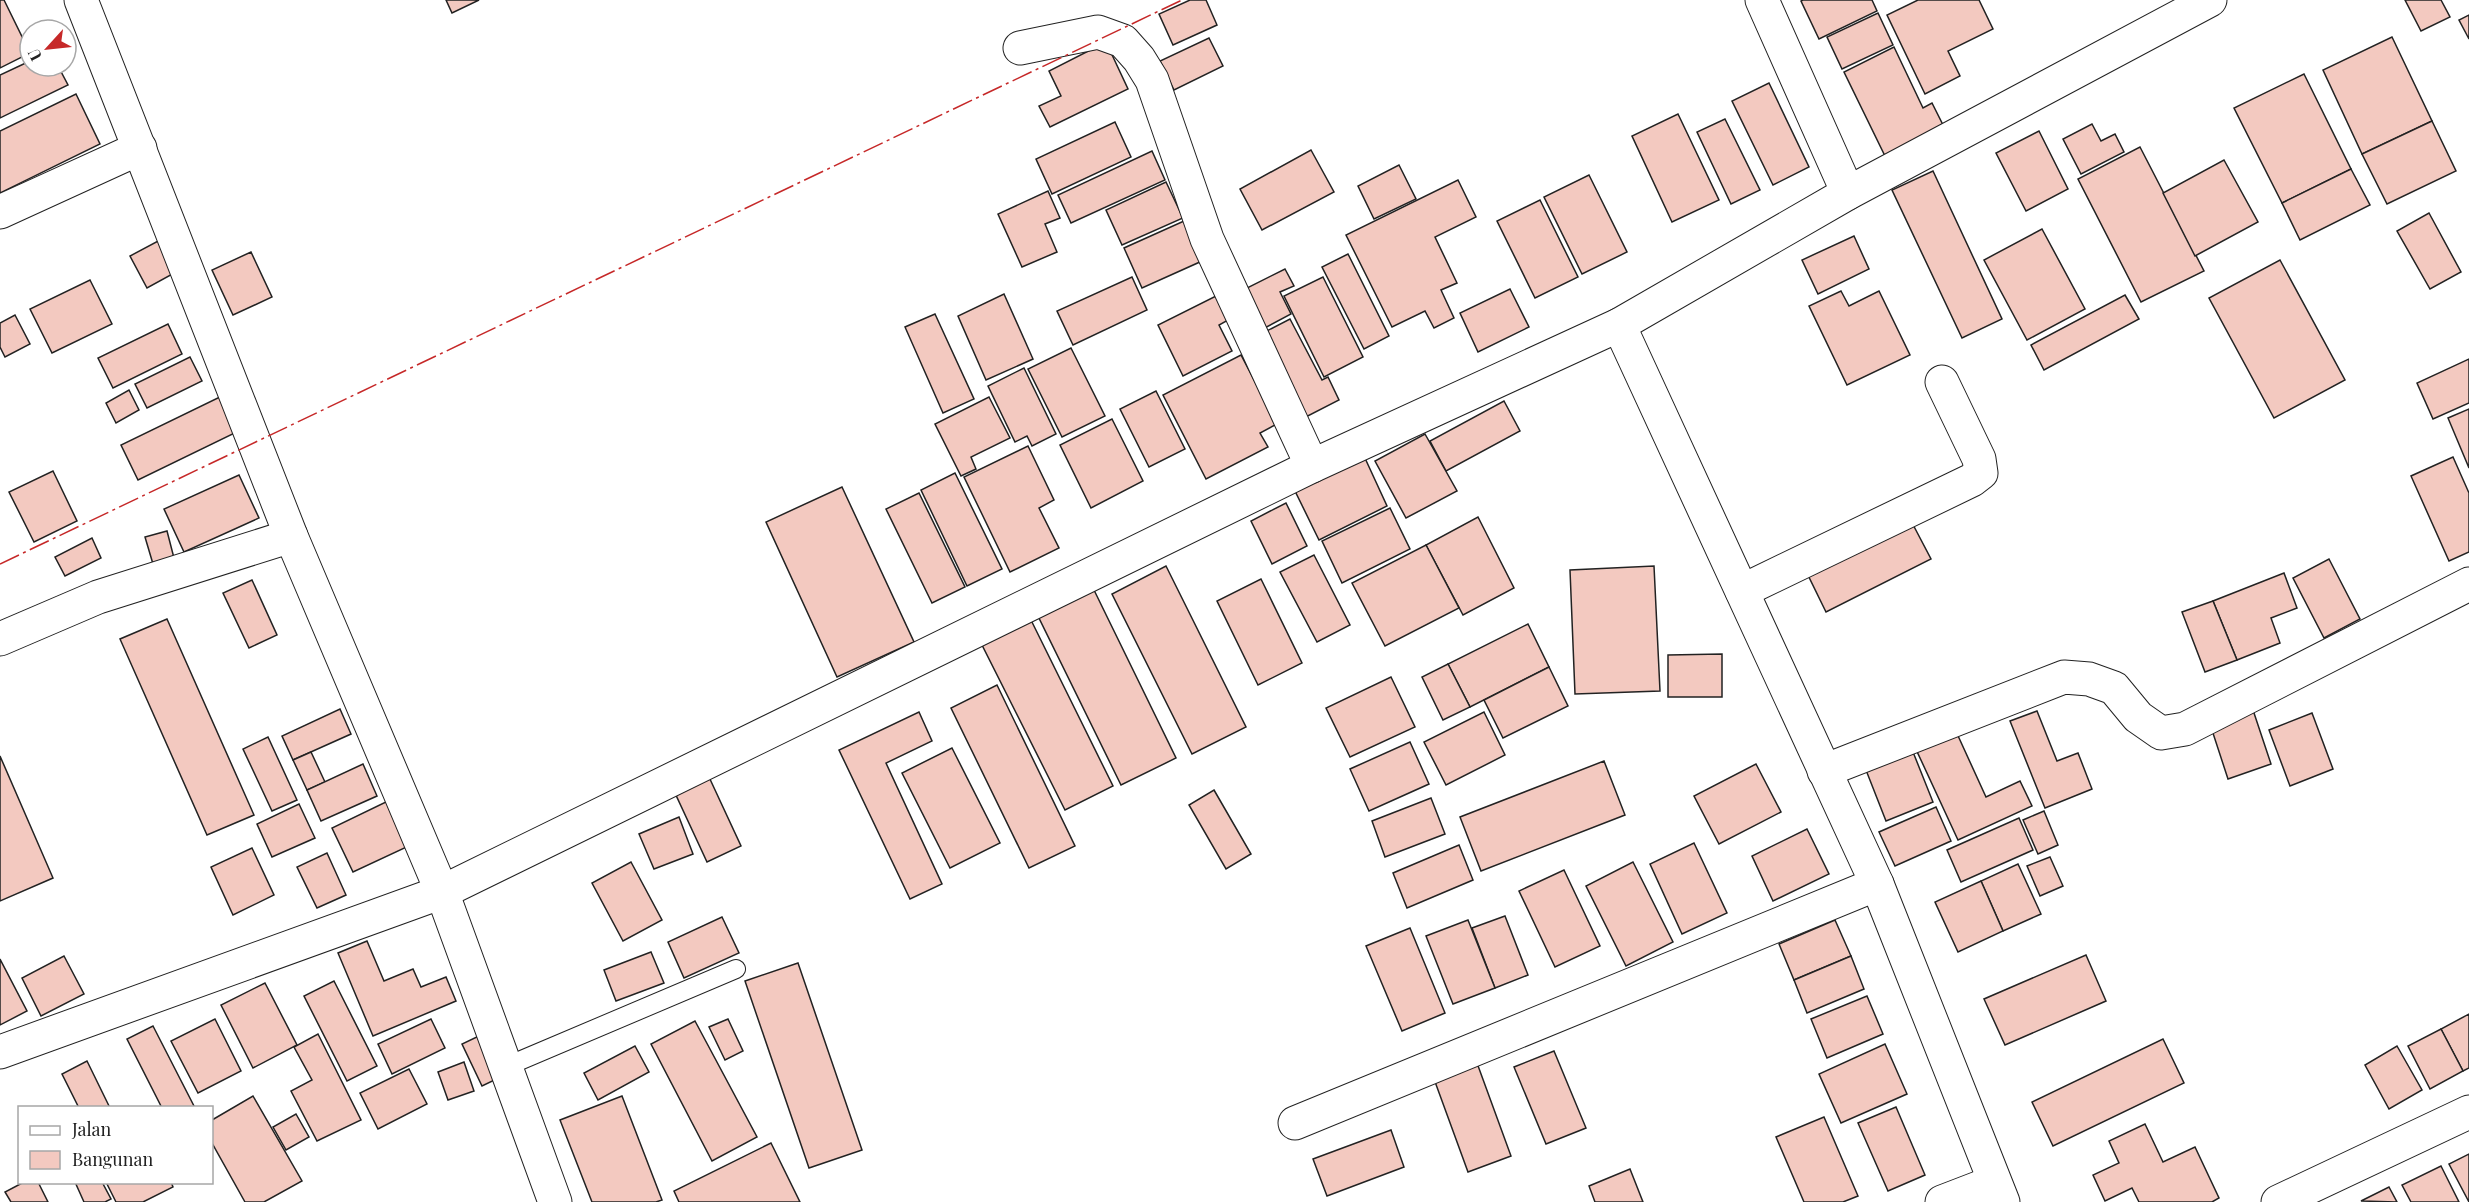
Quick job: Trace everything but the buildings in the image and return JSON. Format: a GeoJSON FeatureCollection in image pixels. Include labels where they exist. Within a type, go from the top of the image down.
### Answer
{"type":"FeatureCollection","features":[{"type":"Feature","properties":{"kind":"street"},"geometry":{"type":"LineString","coordinates":[[81,0],[291,536],[442,892],[555,1202]]}},
{"type":"Feature","properties":{"kind":"street"},"geometry":{"type":"LineString","coordinates":[[1762,0],[1848,193]]}},
{"type":"Feature","properties":{"kind":"street"},"geometry":{"type":"LineString","coordinates":[[0,1052],[442,892],[1312,466],[1619,325],[1848,193],[2210,0]]}},
{"type":"Feature","properties":{"kind":"street"},"geometry":{"type":"LineString","coordinates":[[1020,48],[1098,32],[1123,41],[1139,59],[1152,80],[1206,239],[1312,466]]}},
{"type":"Feature","properties":{"kind":"street"},"geometry":{"type":"LineString","coordinates":[[0,212],[140,148]]}},
{"type":"Feature","properties":{"kind":"street"},"geometry":{"type":"LineString","coordinates":[[1619,325],[1877,884],[1999,1192],[1942,1202]]}},
{"type":"Feature","properties":{"kind":"street"},"geometry":{"type":"LineString","coordinates":[[1742,591],[1972,480],[1981,473],[1979,459],[1942,382]]}},
{"type":"Feature","properties":{"kind":"street"},"geometry":{"type":"LineString","coordinates":[[0,639],[98,597],[291,536]]}},
{"type":"Feature","properties":{"kind":"street"},"geometry":{"type":"LineString","coordinates":[[1824,771],[2064,677],[2089,679],[2114,688],[2138,717],[2161,733],[2185,729],[2469,584]]}},
{"type":"Feature","properties":{"kind":"street"},"geometry":{"type":"LineString","coordinates":[[1295,1123],[1877,884]]}},
{"type":"Feature","properties":{"kind":"street"},"geometry":{"type":"LineString","coordinates":[[2278,1202],[2469,1112]]}},
{"type":"Feature","properties":{"kind":"lane"},"geometry":{"type":"LineString","coordinates":[[505,1067],[736,969]]}},
{"type":"Feature","properties":{"kind":"power"},"geometry":{"type":"LineString","coordinates":[[0,564],[1182,0]]}}]}
